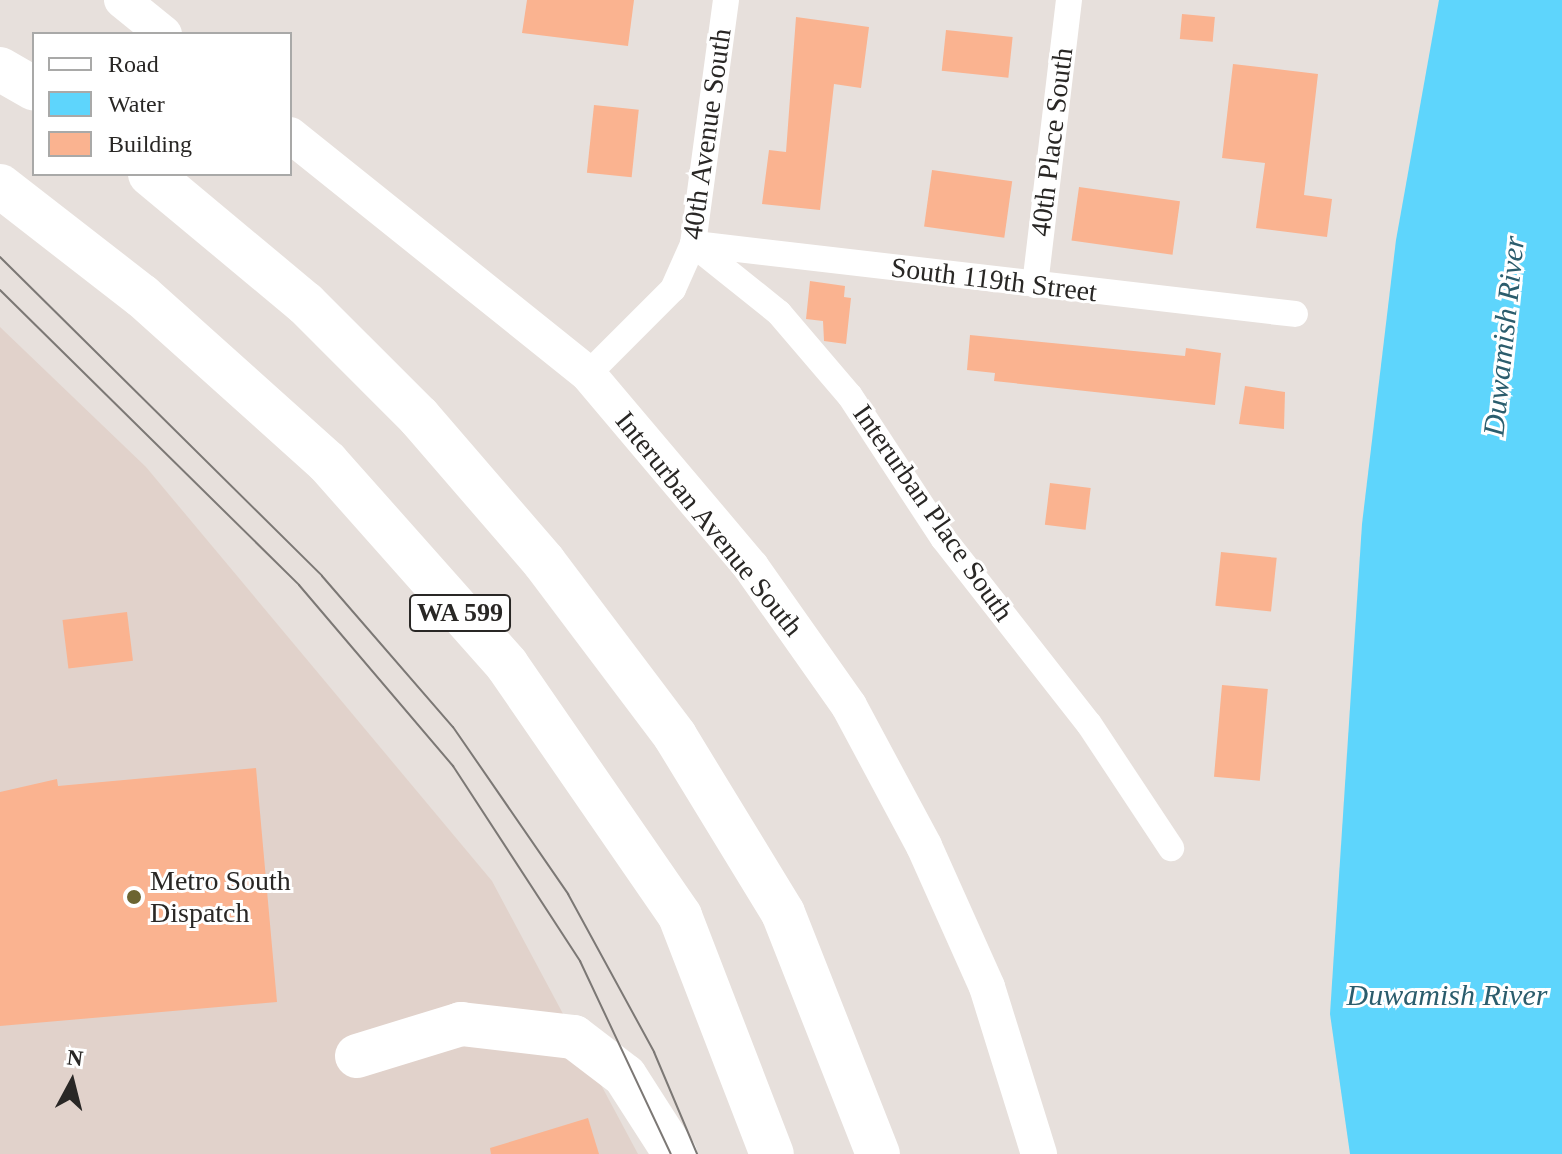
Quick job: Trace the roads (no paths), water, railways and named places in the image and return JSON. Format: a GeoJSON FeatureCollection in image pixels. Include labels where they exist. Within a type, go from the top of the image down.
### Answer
{"type":"FeatureCollection","features":[{"type":"Feature","properties":{"kind":"highway"},"geometry":{"type":"LineString","coordinates":[[0,69],[32,88]]}},
{"type":"Feature","properties":{"kind":"highway"},"geometry":{"type":"LineString","coordinates":[[152,176],[305,303],[419,417],[544,562],[666,724],[783,913],[878,1154]]}},
{"type":"Feature","properties":{"kind":"highway","name":"WA 599"},"geometry":{"type":"LineString","coordinates":[[0,186],[142,296],[327,462],[507,665],[680,916],[772,1154]]}},
{"type":"Feature","properties":{"kind":"highway"},"geometry":{"type":"LineString","coordinates":[[357,1056],[461,1024],[574,1037],[625,1076],[675,1154]]}},
{"type":"Feature","properties":{"kind":"street"},"geometry":{"type":"LineString","coordinates":[[122,0],[162,32]]}},
{"type":"Feature","properties":{"kind":"street","name":"40th Avenue South"},"geometry":{"type":"LineString","coordinates":[[588,374],[673,289],[693,244],[726,0]]}},
{"type":"Feature","properties":{"kind":"street","name":"40th Place South"},"geometry":{"type":"LineString","coordinates":[[1035,285],[1069,0]]}},
{"type":"Feature","properties":{"kind":"street","name":"Interurban Avenue South"},"geometry":{"type":"LineString","coordinates":[[292,137],[588,374],[751,567],[849,706],[924,846],[987,987],[1039,1154]]}},
{"type":"Feature","properties":{"kind":"street","name":"South 119th Street"},"geometry":{"type":"LineString","coordinates":[[693,244],[1295,314]]}},
{"type":"Feature","properties":{"kind":"street","name":"Interurban Place South"},"geometry":{"type":"LineString","coordinates":[[693,244],[779,313],[850,396],[943,538],[1089,724],[1171,848]]}},
{"type":"Feature","properties":{"kind":"water","name":"Duwamish River"},"geometry":{"type":"Polygon","coordinates":[[[1439,0],[1562,0],[1562,1154],[1350,1154],[1330,1014],[1362,524],[1396,240],[1439,0]]]}},
{"type":"Feature","properties":{"kind":"tram line"},"geometry":{"type":"LineString","coordinates":[[0,257],[322,576],[453,727],[568,894],[654,1052],[697,1154]]}},
{"type":"Feature","properties":{"kind":"tram line"},"geometry":{"type":"LineString","coordinates":[[0,290],[299,585],[453,766],[580,961],[671,1154]]}},
{"type":"Feature","properties":{"kind":"place","name":"Metro South Dispatch"},"geometry":{"type":"Point","coordinates":[134,897]}}]}
